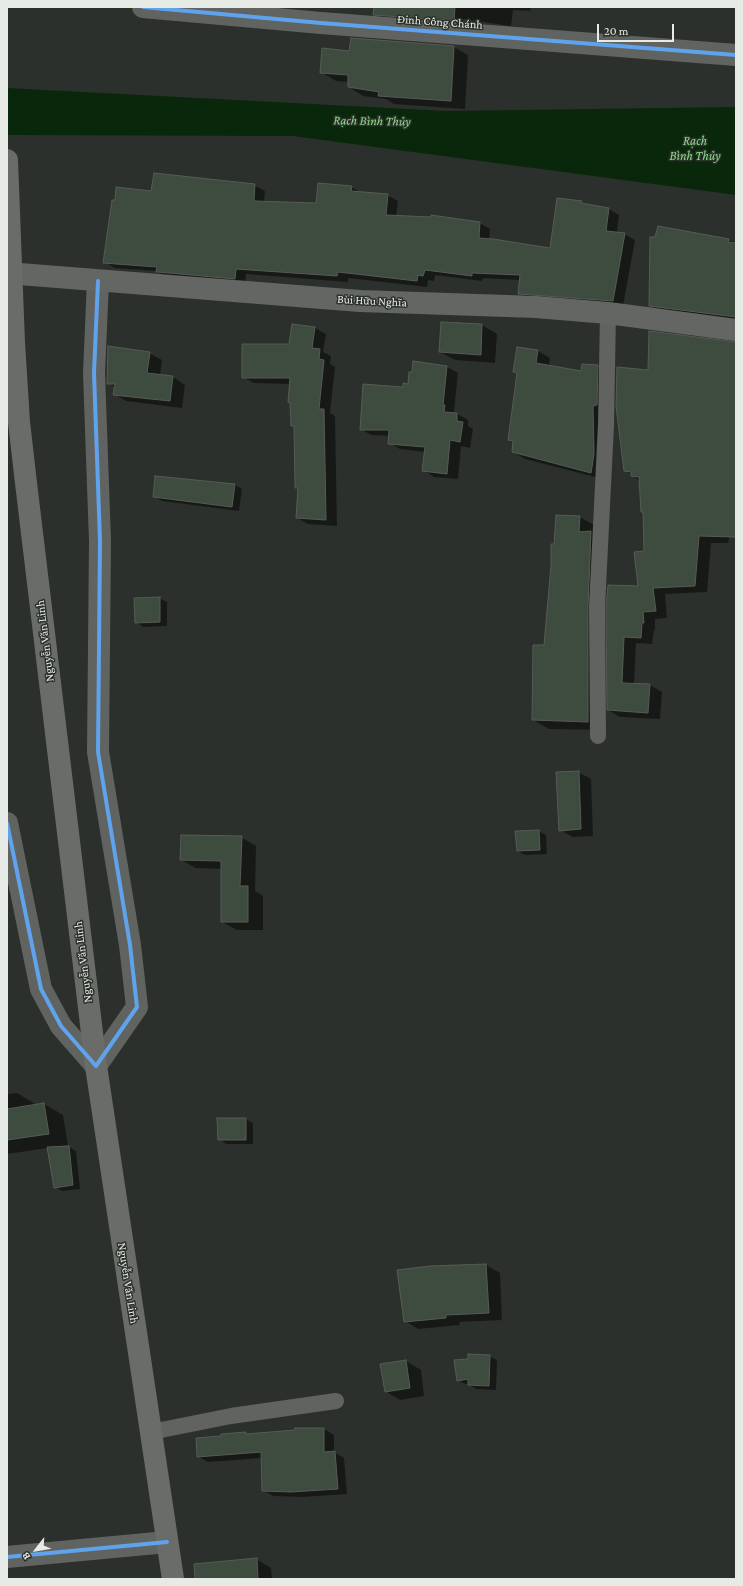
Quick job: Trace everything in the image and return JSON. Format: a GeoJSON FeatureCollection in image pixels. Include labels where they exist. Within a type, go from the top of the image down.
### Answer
{"type":"FeatureCollection","features":[{"type":"Feature","properties":{"kind":"highway","name":"Nguyễn Văn Linh"},"geometry":{"type":"LineString","coordinates":[[7,160],[14,343],[19,422],[26,483],[96,1066],[173,1579]]}},
{"type":"Feature","properties":{"kind":"main road","name":"Bùi Hữu Nghĩa"},"geometry":{"type":"LineString","coordinates":[[7,273],[360,301],[536,306],[608,313],[736,330]]}},
{"type":"Feature","properties":{"kind":"street","name":"Đinh Công Chánh"},"geometry":{"type":"LineString","coordinates":[[143,7],[321,23],[736,55]]}},
{"type":"Feature","properties":{"kind":"street"},"geometry":{"type":"LineString","coordinates":[[7,822],[41,989],[61,1026],[96,1066],[137,1008],[130,945],[98,752],[100,541],[94,373],[98,281]]}},
{"type":"Feature","properties":{"kind":"street"},"geometry":{"type":"LineString","coordinates":[[7,1557],[167,1542]]}},
{"type":"Feature","properties":{"kind":"lane"},"geometry":{"type":"LineString","coordinates":[[598,736],[597,607],[606,425],[608,313]]}},
{"type":"Feature","properties":{"kind":"lane"},"geometry":{"type":"LineString","coordinates":[[151,1432],[230,1416],[336,1401]]}},
{"type":"Feature","properties":{"kind":"water","name":"Rạch Bình Thủy"},"geometry":{"type":"Polygon","coordinates":[[[7,88],[446,111],[736,107],[736,195],[293,136],[7,135],[7,88]]]}},
{"type":"Feature","properties":{"kind":"building"},"geometry":{"type":"Polygon","coordinates":[[[374,7],[455,7],[454,21],[373,15],[374,7]]]}},
{"type":"Feature","properties":{"kind":"building"},"geometry":{"type":"Polygon","coordinates":[[[351,38],[454,46],[451,101],[378,96],[379,92],[348,87],[348,75],[320,73],[322,48],[349,51],[351,38]]]}},
{"type":"Feature","properties":{"kind":"building"},"geometry":{"type":"Polygon","coordinates":[[[154,173],[255,184],[254,201],[316,203],[318,183],[352,186],[351,191],[388,194],[386,215],[431,217],[431,215],[480,222],[479,238],[550,248],[557,198],[582,201],[581,203],[609,208],[606,231],[625,233],[613,301],[518,294],[520,275],[472,273],[472,276],[425,270],[423,276],[418,275],[417,281],[338,272],[337,276],[236,269],[235,279],[156,272],[157,267],[103,263],[112,200],[115,200],[116,187],[151,191],[154,173]]]}},
{"type":"Feature","properties":{"kind":"building"},"geometry":{"type":"Polygon","coordinates":[[[658,226],[729,239],[728,242],[736,243],[736,317],[649,306],[650,237],[655,237],[658,226]]]}},
{"type":"Feature","properties":{"kind":"building"},"geometry":{"type":"Polygon","coordinates":[[[441,322],[482,324],[481,355],[439,352],[441,322]]]}},
{"type":"Feature","properties":{"kind":"building"},"geometry":{"type":"Polygon","coordinates":[[[292,324],[315,327],[312,348],[320,349],[319,359],[324,360],[319,409],[324,409],[326,520],[296,518],[298,488],[295,488],[294,426],[291,426],[290,403],[288,402],[290,378],[242,378],[242,344],[289,344],[292,324]]]}},
{"type":"Feature","properties":{"kind":"building"},"geometry":{"type":"Polygon","coordinates":[[[649,331],[736,342],[736,537],[699,536],[695,586],[653,588],[656,611],[643,612],[644,623],[642,623],[641,638],[624,637],[622,683],[650,684],[648,713],[607,710],[606,607],[608,585],[638,586],[634,552],[644,551],[643,512],[641,512],[639,477],[631,476],[631,472],[624,471],[616,406],[617,367],[648,370],[649,331]]]}},
{"type":"Feature","properties":{"kind":"building"},"geometry":{"type":"Polygon","coordinates":[[[108,346],[150,352],[147,373],[173,376],[170,401],[113,395],[115,384],[107,384],[108,346]]]}},
{"type":"Feature","properties":{"kind":"building"},"geometry":{"type":"Polygon","coordinates":[[[517,347],[538,350],[536,363],[581,371],[582,364],[598,365],[597,405],[593,406],[594,454],[591,473],[512,452],[513,441],[508,440],[517,373],[513,372],[517,347]]]}},
{"type":"Feature","properties":{"kind":"building"},"geometry":{"type":"Polygon","coordinates":[[[413,361],[447,366],[443,405],[445,405],[444,412],[457,413],[457,421],[463,422],[460,442],[450,440],[447,474],[422,471],[425,447],[388,444],[389,430],[360,430],[363,384],[403,387],[403,383],[408,384],[409,372],[412,372],[413,361]]]}},
{"type":"Feature","properties":{"kind":"building"},"geometry":{"type":"Polygon","coordinates":[[[155,476],[235,484],[232,507],[153,497],[155,476]]]}},
{"type":"Feature","properties":{"kind":"building"},"geometry":{"type":"Polygon","coordinates":[[[556,515],[580,516],[579,532],[591,531],[588,607],[588,722],[532,720],[533,645],[544,645],[551,566],[551,544],[554,544],[556,515]]]}},
{"type":"Feature","properties":{"kind":"building"},"geometry":{"type":"Polygon","coordinates":[[[160,597],[160,622],[135,623],[134,598],[160,597]]]}},
{"type":"Feature","properties":{"kind":"building"},"geometry":{"type":"Polygon","coordinates":[[[579,771],[581,829],[559,831],[556,772],[579,771]]]}},
{"type":"Feature","properties":{"kind":"building"},"geometry":{"type":"Polygon","coordinates":[[[539,830],[540,850],[517,851],[515,831],[539,830]]]}},
{"type":"Feature","properties":{"kind":"building"},"geometry":{"type":"Polygon","coordinates":[[[181,835],[242,836],[240,886],[248,886],[248,922],[221,922],[221,861],[180,860],[181,835]]]}},
{"type":"Feature","properties":{"kind":"building"},"geometry":{"type":"Polygon","coordinates":[[[44,1103],[49,1134],[7,1140],[7,1109],[44,1103]]]}},
{"type":"Feature","properties":{"kind":"building"},"geometry":{"type":"Polygon","coordinates":[[[217,1118],[246,1118],[246,1140],[218,1140],[217,1118]]]}},
{"type":"Feature","properties":{"kind":"building"},"geometry":{"type":"Polygon","coordinates":[[[69,1146],[73,1185],[54,1188],[47,1147],[69,1146]]]}},
{"type":"Feature","properties":{"kind":"building"},"geometry":{"type":"Polygon","coordinates":[[[486,1264],[489,1313],[446,1315],[446,1318],[404,1322],[397,1270],[430,1266],[486,1264]]]}},
{"type":"Feature","properties":{"kind":"building"},"geometry":{"type":"Polygon","coordinates":[[[468,1354],[490,1355],[489,1386],[468,1385],[468,1379],[457,1381],[454,1360],[468,1359],[468,1354]]]}},
{"type":"Feature","properties":{"kind":"building"},"geometry":{"type":"Polygon","coordinates":[[[406,1360],[410,1388],[385,1392],[380,1364],[406,1360]]]}},
{"type":"Feature","properties":{"kind":"building"},"geometry":{"type":"Polygon","coordinates":[[[295,1428],[324,1428],[324,1452],[335,1451],[338,1489],[291,1492],[262,1491],[261,1452],[197,1457],[196,1438],[221,1436],[221,1434],[246,1432],[246,1434],[295,1430],[295,1428]]]}},
{"type":"Feature","properties":{"kind":"building"},"geometry":{"type":"Polygon","coordinates":[[[257,1558],[258,1579],[195,1579],[194,1564],[257,1558]]]}},
{"type":"Feature","properties":{"kind":"cycle path"},"geometry":{"type":"LineString","coordinates":[[143,7],[321,23],[736,55]]}},
{"type":"Feature","properties":{"kind":"cycle path"},"geometry":{"type":"LineString","coordinates":[[7,823],[41,989],[61,1026],[96,1066],[137,1007],[130,945],[98,752],[100,541],[94,373],[98,281]]}},
{"type":"Feature","properties":{"kind":"cycle path"},"geometry":{"type":"LineString","coordinates":[[7,1557],[167,1542]]}}]}
